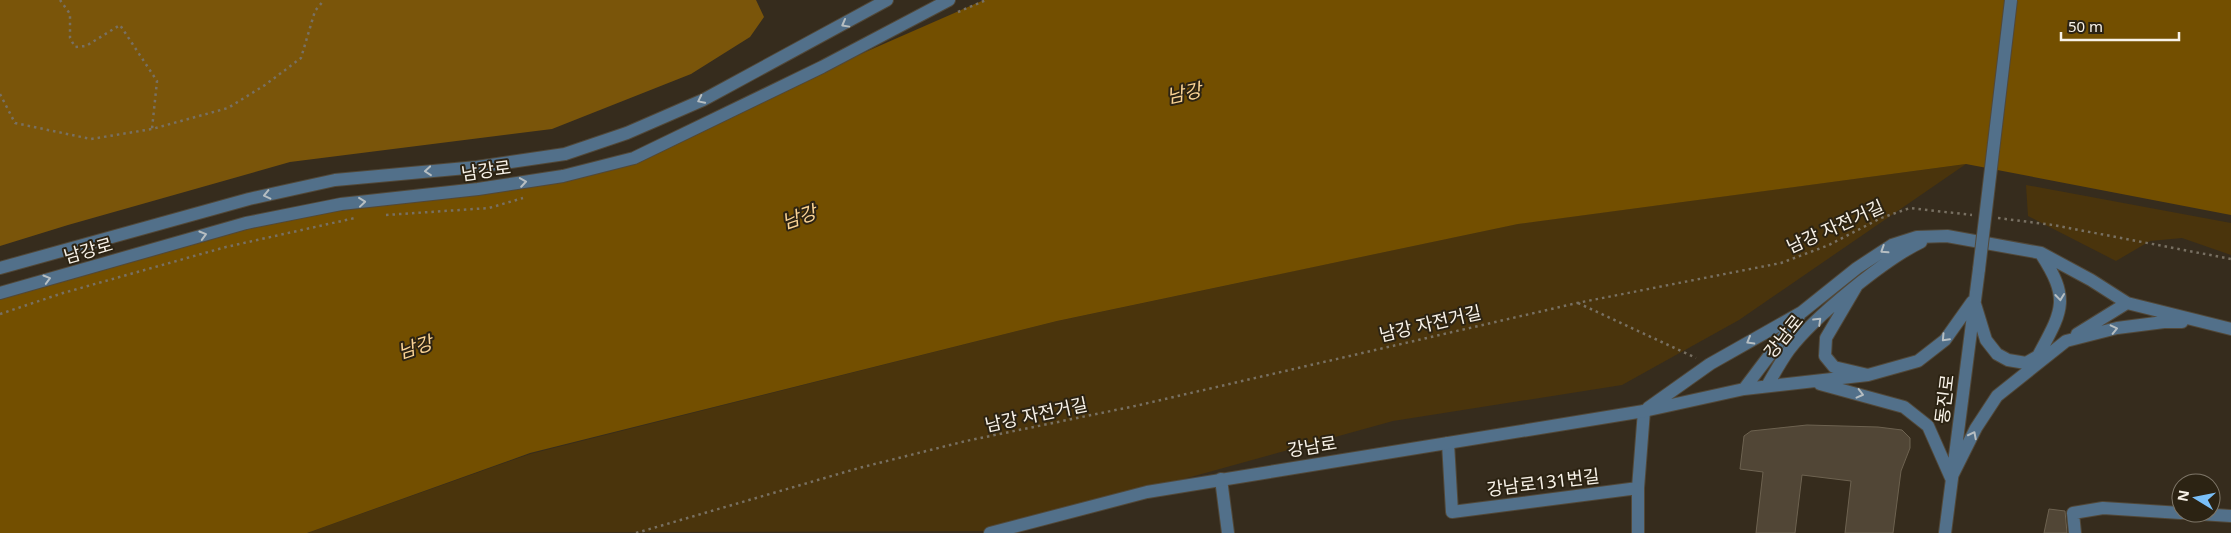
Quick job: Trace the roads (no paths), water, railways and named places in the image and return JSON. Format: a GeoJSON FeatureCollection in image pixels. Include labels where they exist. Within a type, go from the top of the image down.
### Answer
{"type":"FeatureCollection","features":[{"type":"Feature","properties":{"kind":"street","name":"남강로"},"geometry":{"type":"LineString","coordinates":[[0,268],[249,199],[335,180],[476,167],[565,154],[627,134],[703,100],[887,0]]}},
{"type":"Feature","properties":{"kind":"street","name":"남강로"},"geometry":{"type":"LineString","coordinates":[[0,293],[246,223],[341,204],[478,189],[564,176],[634,158],[822,67],[949,0]]}},
{"type":"Feature","properties":{"kind":"street","name":"동진로"},"geometry":{"type":"LineString","coordinates":[[1945,533],[2011,0]]}},
{"type":"Feature","properties":{"kind":"street","name":"강남로"},"geometry":{"type":"LineString","coordinates":[[1644,411],[1710,364],[1802,312],[1857,268],[1892,245],[1917,237],[1947,236],[2040,253],[2084,276],[2127,303],[2231,329]]}},
{"type":"Feature","properties":{"kind":"street","name":"강남로"},"geometry":{"type":"LineString","coordinates":[[990,533],[1147,492],[1644,411],[1744,389],[1767,386],[1790,349],[1819,319],[1856,287],[1908,248],[1930,238]]}},
{"type":"Feature","properties":{"kind":"street"},"geometry":{"type":"LineString","coordinates":[[2038,356],[2060,313],[2061,297],[2054,274],[2040,253]]}},
{"type":"Feature","properties":{"kind":"street"},"geometry":{"type":"LineString","coordinates":[[1856,287],[1826,338],[1825,356],[1834,367],[1868,375]]}},
{"type":"Feature","properties":{"kind":"street"},"geometry":{"type":"LineString","coordinates":[[1974,300],[1986,340],[1997,354],[2008,360],[2026,363],[2066,341],[2127,303]]}},
{"type":"Feature","properties":{"kind":"street"},"geometry":{"type":"LineString","coordinates":[[1767,386],[1868,375],[1918,361],[1945,340],[1974,300]]}},
{"type":"Feature","properties":{"kind":"street"},"geometry":{"type":"LineString","coordinates":[[1744,389],[1802,312]]}},
{"type":"Feature","properties":{"kind":"street"},"geometry":{"type":"LineString","coordinates":[[1951,478],[1976,428],[1997,396],[2066,341],[2136,325],[2164,322],[2205,323]]}},
{"type":"Feature","properties":{"kind":"street"},"geometry":{"type":"LineString","coordinates":[[1813,382],[1904,407],[1928,426],[1951,478]]}},
{"type":"Feature","properties":{"kind":"street"},"geometry":{"type":"LineString","coordinates":[[1638,533],[1638,488],[1644,411]]}},
{"type":"Feature","properties":{"kind":"street","name":"강남로131번길"},"geometry":{"type":"LineString","coordinates":[[1448,443],[1452,512],[1638,488]]}},
{"type":"Feature","properties":{"kind":"street"},"geometry":{"type":"LineString","coordinates":[[1221,479],[1228,533]]}},
{"type":"Feature","properties":{"kind":"street"},"geometry":{"type":"LineString","coordinates":[[2075,533],[2073,513],[2103,508],[2171,512]]}},
{"type":"Feature","properties":{"kind":"water","name":"남강"},"geometry":{"type":"Polygon","coordinates":[[[984,0],[2231,0],[2231,215],[1966,164],[1518,224],[1057,321],[530,453],[307,533],[0,533],[0,294],[57,276],[390,193],[603,167],[984,0]]]}}]}
